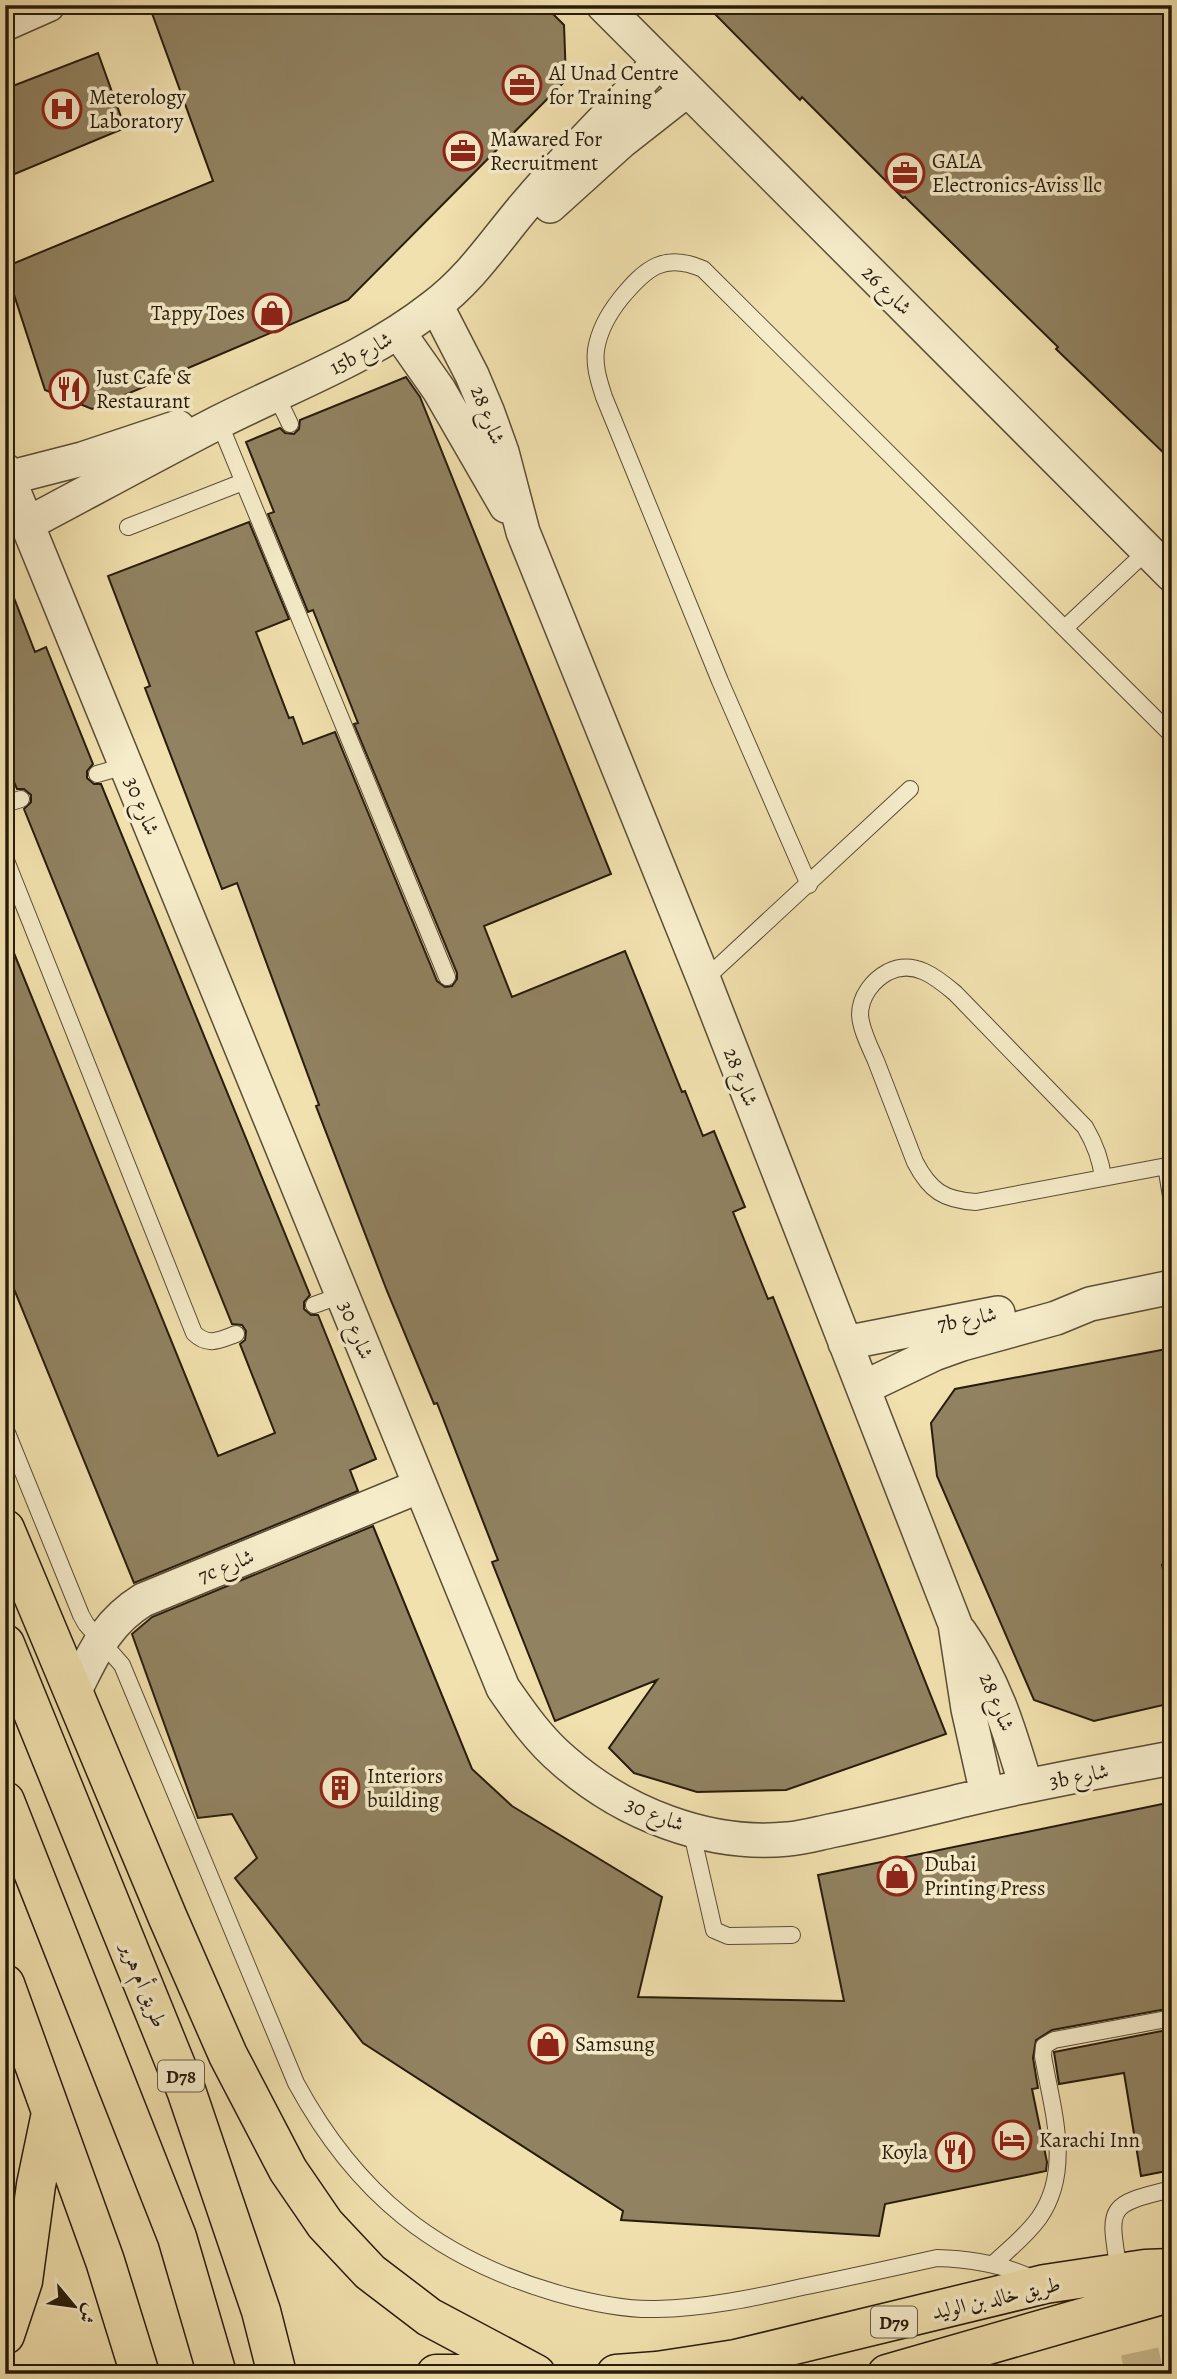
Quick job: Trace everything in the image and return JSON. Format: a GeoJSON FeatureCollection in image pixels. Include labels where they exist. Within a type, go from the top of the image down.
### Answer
{"type":"FeatureCollection","features":[{"type":"Feature","properties":{"kind":"main road"},"geometry":{"type":"LineString","coordinates":[[5,1529],[228,2055],[288,2170],[325,2224],[370,2272],[429,2317],[536,2374]]}},
{"type":"Feature","properties":{"kind":"main road","name":"طريق أم هرير"},"geometry":{"type":"LineString","coordinates":[[5,1644],[186,2090],[257,2299],[277,2374]]}},
{"type":"Feature","properties":{"kind":"main road"},"geometry":{"type":"LineString","coordinates":[[7,1805],[177,2237],[217,2374]]}},
{"type":"Feature","properties":{"kind":"main road"},"geometry":{"type":"LineString","coordinates":[[5,1984],[105,2261],[140,2374]]}},
{"type":"Feature","properties":{"kind":"main road"},"geometry":{"type":"LineString","coordinates":[[5,2335],[23,2281],[36,2185],[51,2113]]}},
{"type":"Feature","properties":{"kind":"main road","name":"طريق خالد بن الوليد"},"geometry":{"type":"LineString","coordinates":[[615,2374],[736,2360],[1045,2284],[1145,2269],[1172,2269]]}},
{"type":"Feature","properties":{"kind":"main road"},"geometry":{"type":"LineString","coordinates":[[887,2374],[1172,2292]]}},
{"type":"Feature","properties":{"kind":"main road"},"geometry":{"type":"LineString","coordinates":[[436,2374],[471,2374]]}},
{"type":"Feature","properties":{"kind":"street"},"geometry":{"type":"LineString","coordinates":[[5,24],[48,5]]}},
{"type":"Feature","properties":{"kind":"street","name":"شارع 26"},"geometry":{"type":"LineString","coordinates":[[603,5],[1172,575]]}},
{"type":"Feature","properties":{"kind":"street","name":"15b شارع"},"geometry":{"type":"LineString","coordinates":[[486,257],[550,177],[659,62]]}},
{"type":"Feature","properties":{"kind":"street","name":"15b شارع"},"geometry":{"type":"LineString","coordinates":[[7,474],[82,459],[192,424],[219,422],[283,410],[361,355],[399,333],[436,305],[486,257],[540,215],[622,141],[687,90]]}},
{"type":"Feature","properties":{"kind":"street","name":"شارع 28"},"geometry":{"type":"LineString","coordinates":[[436,305],[488,413],[502,452],[523,532],[704,980],[955,1625],[968,1709],[987,1794]]}},
{"type":"Feature","properties":{"kind":"street","name":"شارع 28"},"geometry":{"type":"LineString","coordinates":[[399,333],[439,390],[523,532]]}},
{"type":"Feature","properties":{"kind":"street","name":"15b شارع"},"geometry":{"type":"LineString","coordinates":[[27,524],[219,422]]}},
{"type":"Feature","properties":{"kind":"street","name":"شارع 30"},"geometry":{"type":"LineString","coordinates":[[7,474],[27,524],[111,770],[328,1300],[420,1486],[503,1688],[529,1726],[563,1760],[601,1790],[645,1814],[691,1829],[739,1838],[788,1839],[987,1794]]}},
{"type":"Feature","properties":{"kind":"street","name":"7b شارع"},"geometry":{"type":"LineString","coordinates":[[863,1388],[934,1354],[962,1344],[1056,1318],[1090,1304],[1172,1287]]}},
{"type":"Feature","properties":{"kind":"street","name":"7b شارع"},"geometry":{"type":"LineString","coordinates":[[845,1343],[1036,1306],[1090,1304]]}},
{"type":"Feature","properties":{"kind":"street","name":"7c شارع"},"geometry":{"type":"LineString","coordinates":[[73,1694],[100,1640],[126,1610],[143,1600],[420,1486]]}},
{"type":"Feature","properties":{"kind":"street","name":"شارع 28"},"geometry":{"type":"LineString","coordinates":[[955,1625],[974,1651],[997,1695],[1026,1786]]}},
{"type":"Feature","properties":{"kind":"street","name":"3b شارع"},"geometry":{"type":"LineString","coordinates":[[987,1794],[1172,1758]]}},
{"type":"Feature","properties":{"kind":"lane"},"geometry":{"type":"LineString","coordinates":[[809,885],[720,681],[604,397],[595,368],[598,337],[604,323],[639,276],[653,266],[670,261],[687,262],[703,269],[1172,735]]}},
{"type":"Feature","properties":{"kind":"lane"},"geometry":{"type":"LineString","coordinates":[[219,422],[447,977]]}},
{"type":"Feature","properties":{"kind":"lane"},"geometry":{"type":"LineString","coordinates":[[128,527],[243,482]]}},
{"type":"Feature","properties":{"kind":"lane"},"geometry":{"type":"LineString","coordinates":[[1066,628],[1147,550]]}},
{"type":"Feature","properties":{"kind":"lane"},"geometry":{"type":"LineString","coordinates":[[704,980],[911,789]]}},
{"type":"Feature","properties":{"kind":"lane"},"geometry":{"type":"LineString","coordinates":[[5,858],[194,1333],[202,1340],[211,1342],[236,1334]]}},
{"type":"Feature","properties":{"kind":"lane"},"geometry":{"type":"LineString","coordinates":[[1103,1178],[1101,1160],[1085,1128],[956,993],[937,977],[918,968],[897,968],[877,978],[864,995],[860,1015],[915,1162],[924,1180],[938,1193],[957,1201],[976,1202],[1103,1178],[1169,1165],[1172,1202]]}},
{"type":"Feature","properties":{"kind":"lane"},"geometry":{"type":"LineString","coordinates":[[5,1428],[81,1615],[122,1665],[296,2083],[312,2113],[359,2176],[388,2205],[429,2237],[474,2263],[523,2283],[610,2305],[653,2309],[738,2301],[937,2259],[966,2259],[993,2264],[1020,2272],[1045,2284]]}},
{"type":"Feature","properties":{"kind":"lane"},"geometry":{"type":"LineString","coordinates":[[691,1829],[714,1930],[728,1936],[792,1935]]}},
{"type":"Feature","properties":{"kind":"lane"},"geometry":{"type":"LineString","coordinates":[[993,2264],[1023,2237],[1040,2217],[1052,2194],[1058,2168],[1058,2141],[1043,2056],[1044,2046],[1054,2040],[1172,2018]]}},
{"type":"Feature","properties":{"kind":"lane"},"geometry":{"type":"LineString","coordinates":[[1119,2274],[1112,2227],[1117,2210],[1131,2199],[1172,2189]]}},
{"type":"Feature","properties":{"kind":"building"},"geometry":{"type":"Polygon","coordinates":[[[149,5],[544,5],[564,25],[566,80],[348,300],[92,409],[45,390],[5,267],[213,181],[149,5]]]}},
{"type":"Feature","properties":{"kind":"building"},"geometry":{"type":"Polygon","coordinates":[[[706,5],[1172,5],[1172,461],[802,97],[800,100],[706,5]]]}},
{"type":"Feature","properties":{"kind":"building","name":"Meterology Laboratory"},"geometry":{"type":"Polygon","coordinates":[[[98,53],[125,128],[5,178],[5,89],[98,53]]]}},
{"type":"Feature","properties":{"kind":"building"},"geometry":{"type":"Polygon","coordinates":[[[406,377],[420,397],[611,874],[484,926],[512,997],[625,951],[682,1092],[685,1091],[703,1136],[714,1131],[745,1207],[733,1212],[768,1299],[773,1297],[946,1734],[786,1790],[697,1792],[634,1773],[609,1748],[657,1680],[555,1721],[492,1562],[498,1560],[437,1403],[434,1404],[387,1291],[316,1106],[319,1105],[237,883],[222,889],[145,688],[150,686],[108,576],[249,522],[289,619],[256,632],[289,718],[293,717],[303,744],[335,732],[437,981],[445,987],[452,986],[457,979],[457,973],[354,724],[358,723],[313,610],[308,612],[268,514],[274,512],[246,442],[280,428],[285,433],[294,434],[299,429],[300,420],[406,377]]]}},
{"type":"Feature","properties":{"kind":"building"},"geometry":{"type":"Polygon","coordinates":[[[5,580],[35,652],[46,647],[93,764],[87,771],[87,778],[94,784],[101,784],[310,1295],[304,1302],[304,1309],[311,1315],[318,1315],[376,1459],[350,1470],[358,1491],[134,1583],[5,1267],[5,931],[218,1456],[275,1433],[240,1344],[245,1340],[246,1331],[242,1325],[232,1324],[24,809],[31,802],[31,795],[24,789],[17,789],[5,761],[5,580]]]}},
{"type":"Feature","properties":{"kind":"building"},"geometry":{"type":"Polygon","coordinates":[[[1172,1348],[1172,1564],[1162,1565],[1172,1608],[1172,1703],[1094,1721],[1034,1700],[937,1476],[931,1423],[955,1389],[1172,1348]]]}},
{"type":"Feature","properties":{"kind":"building"},"geometry":{"type":"Polygon","coordinates":[[[373,1526],[472,1769],[512,1806],[662,1897],[638,1997],[844,2001],[818,1875],[1172,1802],[1172,2008],[1052,2030],[1036,2040],[1033,2058],[1038,2088],[1032,2089],[1047,2162],[1046,2171],[885,2204],[879,2236],[621,2220],[623,2211],[363,2043],[235,1878],[257,1858],[232,1814],[198,1818],[132,1634],[152,1617],[373,1526]]]}},
{"type":"Feature","properties":{"kind":"building"},"geometry":{"type":"Polygon","coordinates":[[[1172,2029],[1172,2170],[1141,2176],[1124,2073],[1059,2084],[1054,2052],[1172,2029]]]}},
{"type":"Feature","properties":{"kind":"tunnel"},"geometry":{"type":"LineString","coordinates":[[1125,2374],[1172,2364]]}},
{"type":"Feature","properties":{"kind":"place","name":"Al Unad Centre for Training"},"geometry":{"type":"Point","coordinates":[522,85]}},
{"type":"Feature","properties":{"kind":"place","name":"Meterology Laboratory"},"geometry":{"type":"Point","coordinates":[62,109]}},
{"type":"Feature","properties":{"kind":"place","name":"Mawared For Recruitment"},"geometry":{"type":"Point","coordinates":[463,151]}},
{"type":"Feature","properties":{"kind":"place","name":"GALA Electronics-Aviss llc"},"geometry":{"type":"Point","coordinates":[905,173]}},
{"type":"Feature","properties":{"kind":"place","name":"Tappy Toes"},"geometry":{"type":"Point","coordinates":[272,313]}},
{"type":"Feature","properties":{"kind":"place","name":"Just Cafe & Restaurant"},"geometry":{"type":"Point","coordinates":[69,389]}},
{"type":"Feature","properties":{"kind":"place","name":"Interiors building"},"geometry":{"type":"Point","coordinates":[340,1788]}},
{"type":"Feature","properties":{"kind":"place","name":"Dubai Printing Press"},"geometry":{"type":"Point","coordinates":[897,1876]}},
{"type":"Feature","properties":{"kind":"place","name":"Samsung"},"geometry":{"type":"Point","coordinates":[548,2044]}},
{"type":"Feature","properties":{"kind":"place","name":"Karachi Inn"},"geometry":{"type":"Point","coordinates":[1012,2140]}},
{"type":"Feature","properties":{"kind":"place","name":"Koyla"},"geometry":{"type":"Point","coordinates":[955,2152]}}]}
